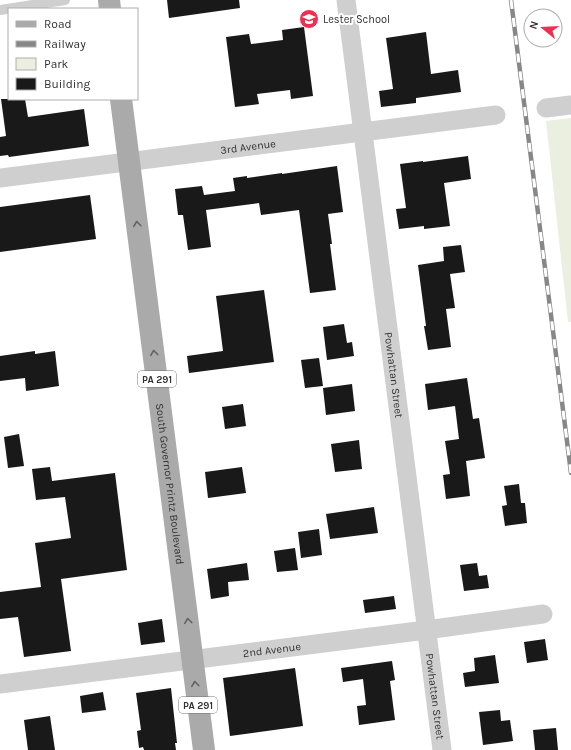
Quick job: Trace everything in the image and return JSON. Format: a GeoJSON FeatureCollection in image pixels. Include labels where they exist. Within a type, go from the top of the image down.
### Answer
{"type":"FeatureCollection","features":[{"type":"Feature","properties":{"kind":"main road","name":"South Governor Printz Boulevard"},"geometry":{"type":"LineString","coordinates":[[121,100],[204,750]]}},
{"type":"Feature","properties":{"kind":"street","name":"Powhattan Street"},"geometry":{"type":"LineString","coordinates":[[346,0],[442,750]]}},
{"type":"Feature","properties":{"kind":"street"},"geometry":{"type":"LineString","coordinates":[[546,108],[571,105]]}},
{"type":"Feature","properties":{"kind":"street","name":"3rd Avenue"},"geometry":{"type":"LineString","coordinates":[[0,178],[496,115]]}},
{"type":"Feature","properties":{"kind":"street","name":"2nd Avenue"},"geometry":{"type":"LineString","coordinates":[[0,684],[544,614]]}},
{"type":"Feature","properties":{"kind":"lane"},"geometry":{"type":"LineString","coordinates":[[13,8],[65,0]]}},
{"type":"Feature","properties":{"kind":"green space"},"geometry":{"type":"Polygon","coordinates":[[[571,118],[571,322],[568,322],[546,121],[571,118]]]}},
{"type":"Feature","properties":{"kind":"building"},"geometry":{"type":"Polygon","coordinates":[[[167,0],[239,0],[240,8],[169,18],[167,0]]]}},
{"type":"Feature","properties":{"kind":"building"},"geometry":{"type":"Polygon","coordinates":[[[304,27],[313,96],[291,99],[290,90],[257,94],[259,104],[235,107],[226,37],[249,34],[251,44],[283,40],[282,30],[304,27]]]}},
{"type":"Feature","properties":{"kind":"building"},"geometry":{"type":"Polygon","coordinates":[[[426,32],[431,74],[458,70],[461,92],[416,98],[416,103],[381,107],[379,91],[393,89],[386,38],[426,32]]]}},
{"type":"Feature","properties":{"kind":"building"},"geometry":{"type":"Polygon","coordinates":[[[1,99],[25,100],[28,117],[84,109],[89,146],[9,157],[8,155],[0,156],[0,137],[6,136],[1,99]]]}},
{"type":"Feature","properties":{"kind":"building"},"geometry":{"type":"Polygon","coordinates":[[[468,156],[471,179],[444,183],[450,226],[424,229],[424,226],[399,229],[396,209],[406,208],[400,164],[468,156]]]}},
{"type":"Feature","properties":{"kind":"building"},"geometry":{"type":"Polygon","coordinates":[[[337,166],[343,212],[328,214],[336,290],[310,293],[299,210],[261,215],[259,203],[206,210],[211,247],[188,250],[183,215],[178,215],[175,189],[202,186],[204,195],[235,191],[233,178],[282,174],[337,166]]]}},
{"type":"Feature","properties":{"kind":"building"},"geometry":{"type":"Polygon","coordinates":[[[90,195],[96,239],[0,252],[0,207],[90,195]]]}},
{"type":"Feature","properties":{"kind":"building"},"geometry":{"type":"Polygon","coordinates":[[[461,245],[465,272],[450,274],[455,308],[446,309],[451,347],[428,350],[418,265],[444,261],[443,247],[461,245]]]}},
{"type":"Feature","properties":{"kind":"building"},"geometry":{"type":"Polygon","coordinates":[[[264,290],[274,362],[189,373],[187,356],[223,351],[216,296],[264,290]]]}},
{"type":"Feature","properties":{"kind":"building"},"geometry":{"type":"Polygon","coordinates":[[[344,324],[347,343],[352,342],[354,356],[327,360],[323,327],[344,324]]]}},
{"type":"Feature","properties":{"kind":"building"},"geometry":{"type":"Polygon","coordinates":[[[35,351],[35,354],[55,351],[59,386],[26,391],[25,378],[0,381],[0,356],[35,351]]]}},
{"type":"Feature","properties":{"kind":"building"},"geometry":{"type":"Polygon","coordinates":[[[319,358],[323,386],[305,388],[301,360],[319,358]]]}},
{"type":"Feature","properties":{"kind":"building"},"geometry":{"type":"Polygon","coordinates":[[[467,378],[473,419],[479,418],[485,458],[466,461],[470,496],[446,499],[443,475],[450,474],[445,441],[459,439],[455,406],[428,410],[425,384],[467,378]]]}},
{"type":"Feature","properties":{"kind":"building"},"geometry":{"type":"Polygon","coordinates":[[[352,384],[355,411],[326,415],[323,388],[352,384]]]}},
{"type":"Feature","properties":{"kind":"building"},"geometry":{"type":"Polygon","coordinates":[[[243,404],[246,426],[225,429],[222,407],[243,404]]]}},
{"type":"Feature","properties":{"kind":"building"},"geometry":{"type":"Polygon","coordinates":[[[19,434],[24,466],[8,468],[4,437],[19,434]]]}},
{"type":"Feature","properties":{"kind":"building"},"geometry":{"type":"Polygon","coordinates":[[[359,440],[362,469],[335,472],[331,444],[359,440]]]}},
{"type":"Feature","properties":{"kind":"building"},"geometry":{"type":"Polygon","coordinates":[[[50,467],[52,481],[115,473],[127,570],[61,579],[71,651],[24,657],[18,617],[0,619],[0,592],[41,587],[35,543],[71,538],[65,497],[36,500],[32,469],[50,467]]]}},
{"type":"Feature","properties":{"kind":"building"},"geometry":{"type":"Polygon","coordinates":[[[242,467],[246,493],[208,498],[205,472],[242,467]]]}},
{"type":"Feature","properties":{"kind":"building"},"geometry":{"type":"Polygon","coordinates":[[[519,484],[521,503],[525,503],[527,523],[505,526],[502,506],[507,505],[504,486],[519,484]]]}},
{"type":"Feature","properties":{"kind":"building"},"geometry":{"type":"Polygon","coordinates":[[[374,507],[378,533],[330,539],[326,514],[374,507]]]}},
{"type":"Feature","properties":{"kind":"building"},"geometry":{"type":"Polygon","coordinates":[[[319,529],[322,555],[301,558],[298,532],[319,529]]]}},
{"type":"Feature","properties":{"kind":"building"},"geometry":{"type":"Polygon","coordinates":[[[295,548],[298,570],[277,572],[274,551],[295,548]]]}},
{"type":"Feature","properties":{"kind":"building"},"geometry":{"type":"Polygon","coordinates":[[[247,563],[249,580],[228,582],[229,596],[211,599],[207,569],[247,563]]]}},
{"type":"Feature","properties":{"kind":"building"},"geometry":{"type":"Polygon","coordinates":[[[477,563],[479,576],[487,575],[489,588],[464,591],[460,565],[477,563]]]}},
{"type":"Feature","properties":{"kind":"building"},"geometry":{"type":"Polygon","coordinates":[[[394,596],[396,609],[365,613],[363,600],[394,596]]]}},
{"type":"Feature","properties":{"kind":"building"},"geometry":{"type":"Polygon","coordinates":[[[162,619],[165,642],[141,645],[138,623],[162,619]]]}},
{"type":"Feature","properties":{"kind":"building"},"geometry":{"type":"Polygon","coordinates":[[[545,639],[548,660],[527,663],[524,642],[545,639]]]}},
{"type":"Feature","properties":{"kind":"building"},"geometry":{"type":"Polygon","coordinates":[[[495,655],[499,683],[465,687],[463,673],[475,671],[474,658],[495,655]]]}},
{"type":"Feature","properties":{"kind":"building"},"geometry":{"type":"Polygon","coordinates":[[[392,661],[395,680],[390,681],[395,720],[359,725],[357,706],[366,705],[363,679],[343,682],[341,668],[392,661]]]}},
{"type":"Feature","properties":{"kind":"building"},"geometry":{"type":"Polygon","coordinates":[[[295,668],[303,726],[230,736],[223,678],[295,668]]]}},
{"type":"Feature","properties":{"kind":"building"},"geometry":{"type":"Polygon","coordinates":[[[171,688],[177,743],[175,743],[176,750],[144,750],[143,747],[139,748],[137,731],[141,730],[136,693],[171,688]]]}},
{"type":"Feature","properties":{"kind":"building"},"geometry":{"type":"Polygon","coordinates":[[[103,692],[106,710],[82,713],[80,696],[103,692]]]}},
{"type":"Feature","properties":{"kind":"building"},"geometry":{"type":"Polygon","coordinates":[[[500,710],[501,721],[510,720],[513,741],[483,745],[479,712],[500,710]]]}},
{"type":"Feature","properties":{"kind":"building"},"geometry":{"type":"Polygon","coordinates":[[[50,716],[55,750],[28,750],[24,720],[50,716]]]}},
{"type":"Feature","properties":{"kind":"building"},"geometry":{"type":"Polygon","coordinates":[[[556,728],[558,750],[535,750],[533,730],[556,728]]]}},
{"type":"Feature","properties":{"kind":"railway"},"geometry":{"type":"LineString","coordinates":[[511,0],[571,473]]}},
{"type":"Feature","properties":{"kind":"place","name":"Lester School"},"geometry":{"type":"Point","coordinates":[309,19]}}]}
